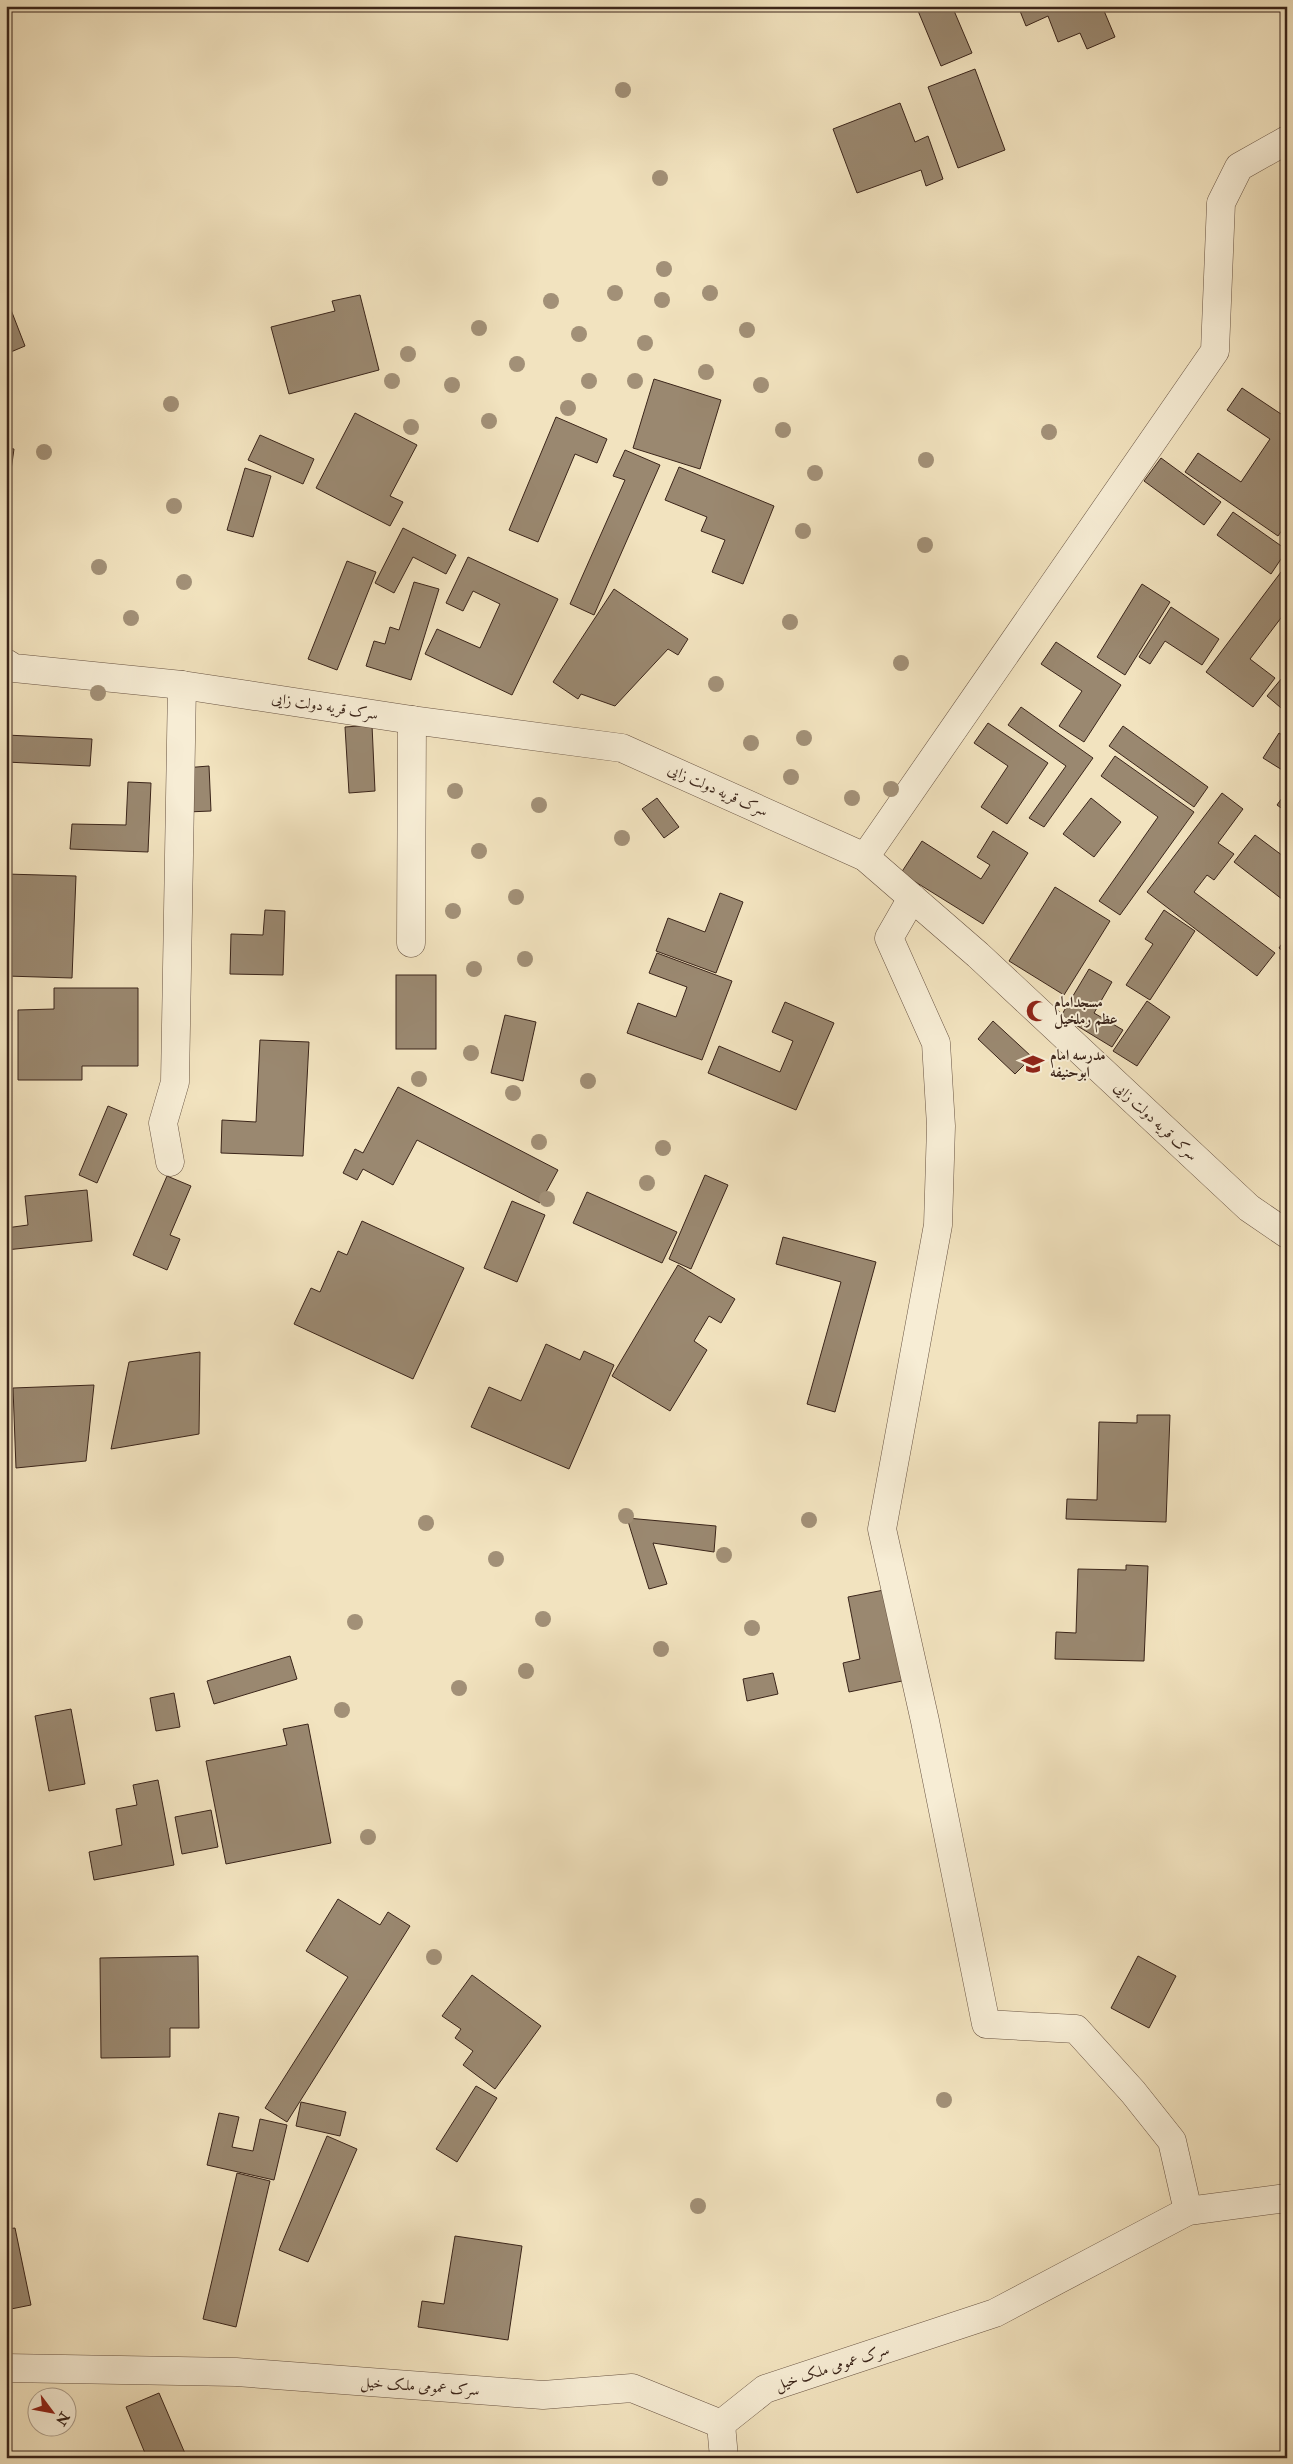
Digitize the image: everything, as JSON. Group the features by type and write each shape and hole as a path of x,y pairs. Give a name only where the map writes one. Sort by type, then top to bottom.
{"street":[{"path":"865,857 1214,351 1222,203 1239,167 1287,140"},
{"name":"سرک قریه دولت زایی","path":"6,662 14,668 182,685 412,720 622,748 865,857 978,955 1249,1208 1287,1234"},
{"path":"170,1162 163,1123 175,1082 182,685"},
{"path":"411,942 412,720"},
{"path":"912,898 890,938 936,1043 941,1126 938,1225 882,1529 925,1721 986,2024 1076,2029 1133,2092 1172,2141 1188,2212"},
{"name":"سرک عمومی ملک خیل","path":"6,2368 236,2372 543,2395 632,2388 721,2424 765,2389 995,2313 1188,2212 1287,2198"},
{"path":"721,2424 724,2458"}],"building":[{"path":"916,6 952,6 972,53 941,66"},
{"path":"1018,6 1102,6 1115,37 1087,49 1080,33 1058,42 1048,16 1026,26"},
{"path":"975,69 1005,150 958,168 928,87"},
{"path":"900,103 915,142 928,136 943,179 926,186 921,170 857,193 833,129"},
{"path":"360,295 379,370 289,394 271,327 335,311 332,301"},
{"path":"6,297 25,346 6,354"},
{"path":"654,379 721,400 700,469 633,448"},
{"path":"1242,388 1287,418 1287,523 1278,536 1185,472 1198,453 1241,482 1270,439 1227,410"},
{"path":"355,413 417,445 390,496 403,502 390,526 316,488"},
{"path":"556,417 607,439 597,463 575,454 538,542 509,530"},
{"path":"260,435 314,459 303,484 248,460"},
{"path":"6,448 14,449 6,506"},
{"path":"625,450 660,465 594,615 570,604 625,480 613,476"},
{"path":"1161,458 1221,502 1204,525 1144,481"},
{"path":"679,467 774,506 743,584 712,572 725,540 701,531 707,517 665,500"},
{"path":"245,468 271,476 253,537 227,530"},
{"path":"1233,512 1287,550 1271,574 1217,535"},
{"path":"403,528 456,555 446,574 413,557 394,593 375,583"},
{"path":"468,557 558,599 512,695 425,654 437,629 480,648 500,604 473,591 463,611 446,603"},
{"path":"347,561 376,572 337,670 308,659"},
{"path":"1287,564 1287,610 1250,659 1275,678 1253,707 1206,672"},
{"path":"414,582 439,589 411,680 366,666 374,641 385,644 390,627 399,630"},
{"path":"1142,584 1170,602 1125,675 1097,657"},
{"path":"614,589 688,639 678,655 668,649 615,706 581,694 578,699 553,682"},
{"path":"1171,607 1219,639 1202,665 1165,641 1150,664 1139,657"},
{"path":"1056,642 1121,685 1084,742 1059,726 1082,691 1041,664"},
{"path":"1287,672 1287,713 1267,696"},
{"path":"1021,707 1093,758 1044,827 1029,818 1066,766 1008,725"},
{"path":"988,723 1048,763 1007,824 981,807 1008,766 974,743"},
{"path":"372,725 375,791 349,793 345,727"},
{"path":"1123,726 1208,787 1194,807 1109,746"},
{"path":"1279,733 1287,738 1287,773 1263,758"},
{"path":"6,735 92,739 90,766 6,762"},
{"path":"1115,756 1194,812 1120,915 1099,901 1158,817 1101,776"},
{"path":"209,766 211,811 187,812 184,768"},
{"path":"128,782 151,783 148,852 70,849 72,824 126,825"},
{"path":"1287,791 1287,812 1277,805"},
{"path":"1222,793 1243,809 1218,843 1234,854 1214,880 1207,875 1194,892 1275,953 1257,976 1147,892"},
{"path":"657,798 679,827 664,838 642,809"},
{"path":"1091,798 1121,822 1094,857 1063,834"},
{"path":"993,831 1028,853 983,924 901,873 922,841 981,879 990,865 977,857"},
{"path":"1255,835 1287,859 1287,903 1234,862"},
{"path":"6,874 76,876 72,978 6,976"},
{"path":"1055,887 1110,921 1064,995 1009,961"},
{"path":"720,893 743,902 716,973 656,951 668,918 705,932"},
{"path":"265,910 285,911 283,975 230,974 231,934 263,935"},
{"path":"1164,910 1195,931 1150,1000 1126,985 1153,944 1145,939"},
{"path":"1287,936 1287,954 1279,948"},
{"path":"657,953 732,981 702,1060 627,1033 638,1003 676,1017 687,987 649,973"},
{"path":"1089,969 1112,982 1094,1013 1123,1030 1112,1047 1061,1016"},
{"path":"396,975 436,975 436,1049 396,1049"},
{"path":"54,988 138,988 138,1066 82,1066 82,1080 18,1080 18,1010 54,1009"},
{"path":"1147,1001 1170,1017 1137,1066 1113,1051"},
{"path":"785,1002 834,1023 796,1110 708,1073 719,1046 780,1072 793,1041 772,1032"},
{"path":"505,1015 536,1022 523,1081 491,1073"},
{"path":"993,1021 1032,1057 1015,1074 978,1039"},
{"path":"260,1040 309,1042 303,1156 221,1153 222,1120 256,1122"},
{"path":"398,1087 558,1170 540,1203 417,1140 393,1185 363,1169 357,1180 343,1173 355,1149 363,1153"},
{"path":"108,1106 127,1114 97,1183 79,1175"},
{"path":"705,1175 728,1185 691,1269 669,1259"},
{"path":"167,1176 191,1186 170,1235 180,1239 167,1270 133,1255"},
{"path":"87,1190 92,1241 6,1250 6,1228 28,1225 25,1196"},
{"path":"587,1192 677,1232 662,1263 573,1223"},
{"path":"512,1201 545,1215 517,1282 484,1268"},
{"path":"362,1221 464,1268 413,1379 294,1324 311,1288 320,1292 338,1251 347,1255"},
{"path":"783,1237 876,1262 835,1412 807,1404 841,1282 776,1264"},
{"path":"678,1265 735,1299 721,1323 709,1316 694,1341 707,1350 670,1411 612,1376"},
{"path":"546,1344 580,1360 584,1351 614,1365 569,1469 471,1427 489,1387 521,1401"},
{"path":"200,1352 199,1434 111,1449 129,1362"},
{"path":"94,1385 86,1461 16,1468 13,1388"},
{"path":"1137,1415 1170,1415 1166,1522 1066,1519 1067,1499 1097,1500 1099,1422 1137,1423"},
{"path":"627,1518 716,1526 714,1552 653,1543 667,1584 649,1589"},
{"path":"1126,1565 1148,1566 1144,1661 1055,1659 1056,1632 1076,1633 1078,1569 1126,1570"},
{"path":"884,1590 902,1681 849,1692 843,1663 860,1659 848,1597"},
{"path":"290,1656 297,1679 214,1704 207,1681"},
{"path":"773,1673 778,1694 747,1701 743,1679"},
{"path":"174,1693 180,1727 156,1731 150,1698"},
{"path":"71,1709 85,1784 49,1791 35,1716"},
{"path":"308,1724 331,1843 226,1864 206,1761 287,1745 283,1729"},
{"path":"158,1780 174,1865 94,1880 89,1852 122,1845 116,1809 137,1805 133,1785"},
{"path":"211,1810 218,1847 182,1854 175,1817"},
{"path":"338,1899 380,1925 388,1912 410,1926 287,2122 265,2108 348,1977 306,1951"},
{"path":"198,1956 199,2028 170,2028 170,2057 101,2058 100,1958"},
{"path":"1138,1956 1176,1976 1149,2028 1111,2008"},
{"path":"472,1975 541,2026 495,2089 463,2065 473,2051 455,2038 461,2029 442,2016"},
{"path":"476,2086 497,2098 457,2162 436,2149"},
{"path":"301,2102 346,2112 340,2136 296,2126"},
{"path":"219,2113 239,2117 232,2147 253,2151 260,2119 287,2125 274,2180 207,2165"},
{"path":"327,2136 357,2149 308,2262 279,2250"},
{"path":"237,2173 270,2181 236,2327 203,2319"},
{"path":"15,2228 31,2305 6,2310 6,2229"},
{"path":"455,2236 522,2246 508,2340 418,2327 422,2301 444,2304"},
{"path":"159,2393 187,2458 147,2458 126,2407"}],"place":[{"name":"مسجدامام عظم رملخیل","path":"1037,1011"},
{"name":"مدرسه امام ابوحنیفه","path":"1033,1064"}]}
